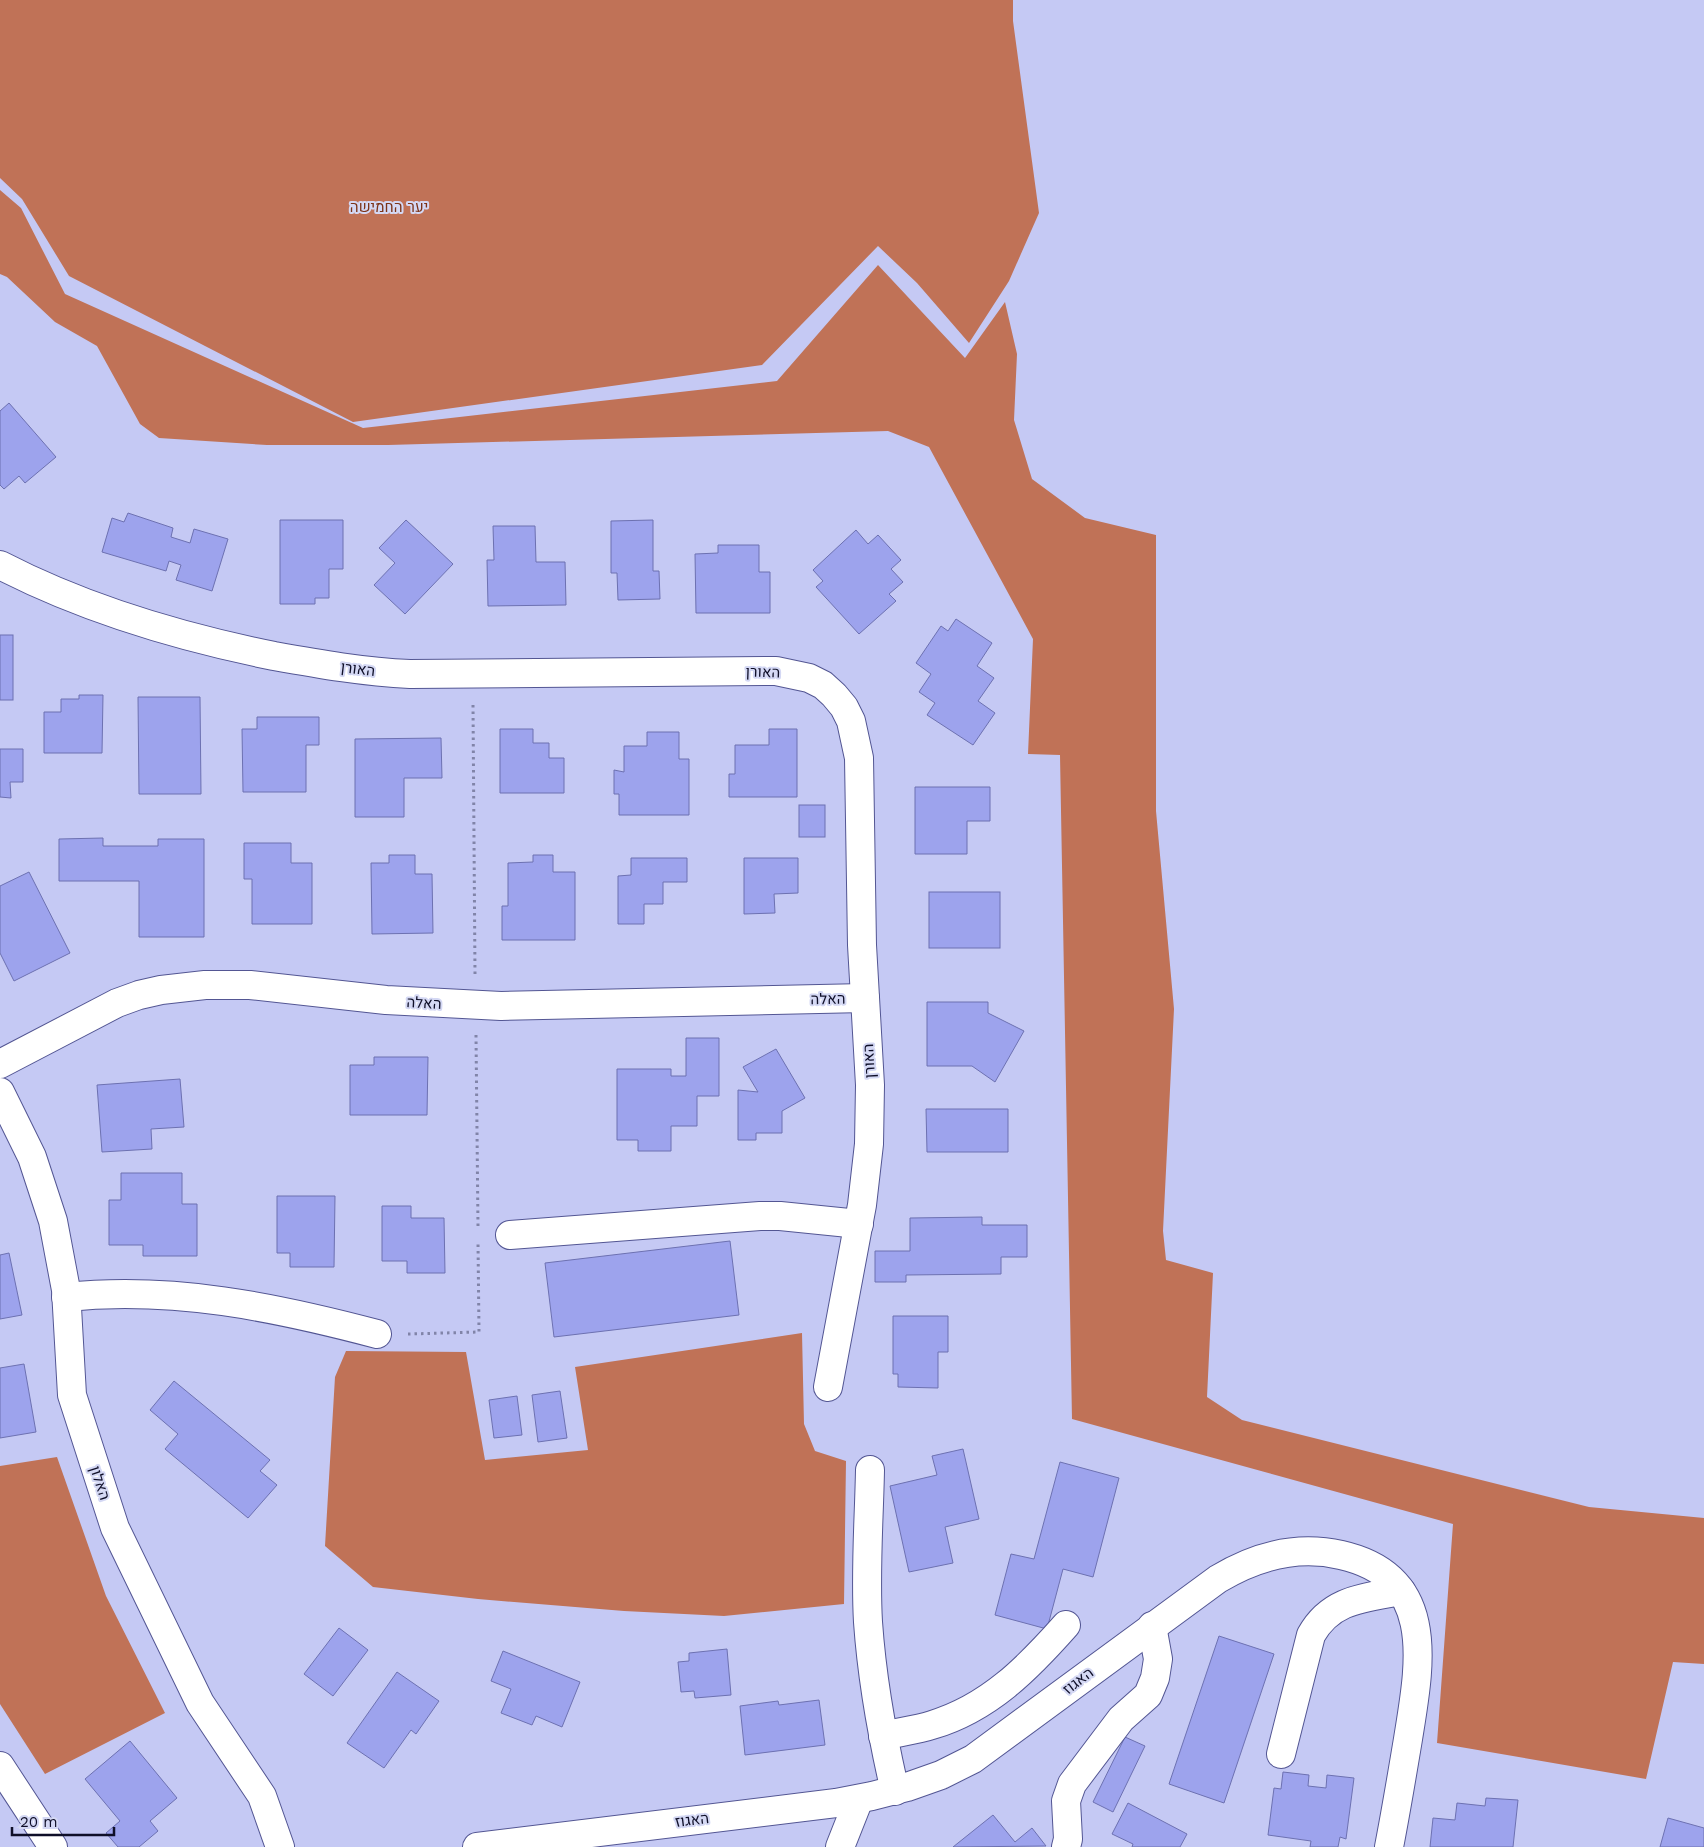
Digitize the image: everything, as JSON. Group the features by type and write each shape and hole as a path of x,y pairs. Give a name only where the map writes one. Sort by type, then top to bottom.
{"street":[{"name":"האורן","path":"0,565 72,597 162,628 255,652 338,667 410,674 776,671 809,678 823,686 844,707 851,721 859,758 862,945 870,1115 866,1174 859,1224 828,1387"},
{"name":"האלה","path":"0,1064 117,1003 139,995 183,986 250,985 406,1002 530,1007 865,998"},
{"name":"האלון","path":"0,1092 24,1138 40,1177 58,1244 66,1297 72,1395 114,1528 200,1703 262,1796 280,1847"},
{"path":"510,1235 760,1216 780,1216 859,1224"},
{"path":"66,1297 131,1293 193,1296 270,1308 377,1334"},
{"path":"870,1470 866,1590 868,1623 883,1736 895,1791"},
{"name":"האגוז","path":"477,1847 859,1799 895,1791 940,1775 973,1759 1202,1589 1234,1569 1270,1555 1308,1551 1330,1552 1368,1563 1392,1580 1401,1591 1414,1617 1417,1633 1418,1665 1416,1692 1389,1847"},
{"path":"1281,1754 1311,1635 1318,1622 1335,1608 1359,1599 1401,1591"},
{"path":"883,1736 931,1726 973,1709 1019,1675 1066,1625"},
{"path":"1066,1847 1068,1839 1066,1801 1072,1784 1121,1719 1148,1695 1155,1678 1158,1659 1152,1626"},
{"path":"0,1766 52,1847"},
{"path":"840,1847 859,1799"}],"path":[{"path":"377,1334 479,1332"}],"green space":[{"name":"יער החמישה","path":"0,0 1013,0 1013,21 1039,213 1009,281 969,343 917,283 878,246 762,365 353,422 69,276 22,199 0,178"},
{"path":"0,190 21,208 65,294 363,428 777,381 878,265 965,358 1005,302 1017,354 1014,420 1032,479 1085,518 1156,535 1156,811 1174,1009 1163,1231 1166,1260 1213,1273 1207,1397 1242,1420 1589,1507 1704,1518 1704,1664 1673,1662 1646,1779 1437,1743 1453,1524 1072,1419 1060,755 1028,754 1033,639 929,447 888,431 388,445 267,445 159,438 140,424 97,346 55,322 7,277 0,274"},
{"path":"802,1333 804,1424 815,1451 846,1461 844,1604 724,1616 624,1611 478,1599 373,1587 325,1546 335,1377 346,1351 466,1352 485,1460 588,1450 575,1367"},
{"path":"57,1457 106,1596 165,1713 45,1774 0,1704 0,1466"}],"building":[{"path":"9,403 56,457 25,483 19,476 4,489 0,485 0,411"},
{"path":"128,513 173,528 171,537 190,543 194,529 228,539 212,591 176,580 181,565 169,561 166,571 102,552 112,518 124,522"},
{"path":"280,520 343,520 343,569 329,569 329,598 315,598 315,604 280,604"},
{"path":"406,520 453,564 405,614 374,585 395,563 379,548"},
{"path":"653,520 653,571 659,571 660,599 618,600 617,573 611,573 611,521"},
{"path":"493,526 535,526 536,562 565,562 566,605 488,606 487,560 494,560"},
{"path":"856,530 868,544 878,535 901,560 891,569 903,582 889,594 896,601 859,634 816,587 823,581 813,570"},
{"path":"718,545 759,545 759,572 770,572 770,613 696,613 695,554 718,553"},
{"path":"956,619 992,643 977,666 994,678 978,701 995,713 973,745 927,715 935,703 919,692 931,674 916,663 941,626 948,631"},
{"path":"0,635 13,635 13,700 0,700"},
{"path":"79,695 103,695 102,753 44,753 44,712 61,712 61,699 79,699"},
{"path":"138,697 200,697 201,794 139,794"},
{"path":"257,717 319,717 319,745 306,745 306,792 243,792 242,729 257,729"},
{"path":"500,729 533,729 533,743 549,743 549,758 564,758 564,793 500,793"},
{"path":"769,729 797,729 797,797 729,797 729,774 735,774 735,745 769,745"},
{"path":"647,732 679,732 679,759 689,759 689,815 619,815 619,794 614,794 614,770 624,772 624,746 647,746"},
{"path":"441,738 442,778 404,778 404,817 355,817 355,739"},
{"path":"0,749 23,749 23,782 10,782 11,798 0,797"},
{"path":"915,787 990,787 990,821 967,821 967,854 915,854"},
{"path":"799,805 825,805 825,837 799,837"},
{"path":"103,838 103,846 158,846 158,839 204,839 204,937 139,937 139,881 59,881 59,839"},
{"path":"244,843 291,843 291,863 312,863 312,924 252,924 252,879 244,879"},
{"path":"389,855 415,855 415,874 432,874 433,933 372,934 371,863 389,863"},
{"path":"533,855 553,855 553,872 575,872 575,940 502,940 502,906 508,906 508,863 533,862"},
{"path":"631,858 687,858 687,882 663,882 663,904 644,904 644,924 618,924 618,876 631,875"},
{"path":"744,858 798,858 798,893 774,894 775,913 744,914"},
{"path":"29,872 70,953 14,981 0,953 0,886"},
{"path":"929,892 1000,892 1000,948 929,948"},
{"path":"927,1002 988,1002 988,1013 1024,1031 995,1082 972,1066 927,1066"},
{"path":"686,1038 719,1038 719,1096 697,1096 697,1126 671,1126 671,1151 638,1151 638,1140 617,1140 617,1069 671,1069 671,1076 686,1076"},
{"path":"776,1049 805,1098 782,1111 782,1133 756,1133 756,1140 738,1140 738,1090 758,1092 743,1067"},
{"path":"374,1057 428,1057 427,1115 350,1115 350,1065 374,1065"},
{"path":"180,1079 184,1127 151,1129 152,1149 102,1152 97,1085"},
{"path":"926,1109 1008,1109 1008,1152 927,1152"},
{"path":"121,1173 182,1173 182,1204 197,1204 197,1256 143,1256 143,1245 109,1245 109,1200 121,1200"},
{"path":"277,1196 335,1196 334,1267 290,1267 290,1253 277,1253"},
{"path":"382,1206 411,1206 411,1218 444,1218 445,1273 407,1273 407,1261 382,1261"},
{"path":"982,1217 982,1225 1027,1225 1027,1257 1001,1257 1001,1274 906,1275 906,1282 875,1282 875,1251 910,1251 910,1218"},
{"path":"730,1241 739,1315 554,1337 545,1263"},
{"path":"9,1253 22,1315 0,1319 0,1255"},
{"path":"893,1316 948,1316 948,1352 938,1352 938,1388 898,1387 898,1374 893,1374"},
{"path":"24,1364 36,1432 0,1438 0,1368"},
{"path":"174,1381 270,1460 260,1471 277,1485 248,1518 165,1449 178,1434 150,1410"},
{"path":"560,1391 567,1438 538,1442 532,1395"},
{"path":"517,1396 522,1435 494,1438 489,1400"},
{"path":"963,1449 979,1519 945,1527 953,1563 909,1572 890,1486 937,1475 932,1456"},
{"path":"1060,1462 1119,1478 1093,1577 1063,1569 1047,1629 995,1615 1011,1554 1034,1559"},
{"path":"339,1628 368,1650 333,1696 304,1674"},
{"path":"1219,1636 1274,1654 1224,1803 1169,1784"},
{"path":"727,1649 731,1695 695,1698 694,1691 681,1692 678,1662 689,1661 689,1653"},
{"path":"503,1651 580,1682 562,1727 536,1716 532,1725 501,1713 511,1689 491,1681"},
{"path":"397,1672 439,1701 416,1734 411,1730 384,1768 347,1743"},
{"path":"819,1700 825,1745 745,1755 740,1706 778,1701 779,1705"},
{"path":"1125,1737 1145,1746 1113,1812 1093,1802"},
{"path":"130,1741 177,1798 150,1821 158,1831 139,1847 118,1847 106,1833 120,1821 85,1779"},
{"path":"1283,1772 1309,1775 1308,1786 1326,1788 1327,1775 1354,1778 1346,1839 1340,1837 1338,1847 1310,1847 1311,1841 1268,1835 1274,1788 1281,1789"},
{"path":"1486,1798 1518,1800 1513,1847 1430,1847 1433,1818 1455,1820 1457,1803 1485,1806"},
{"path":"1128,1803 1187,1834 1180,1847 1132,1847 1133,1844 1112,1834"},
{"path":"993,1815 1015,1842 1032,1828 1046,1846 953,1847"},
{"path":"1668,1818 1704,1828 1704,1847 1660,1847"}]}
